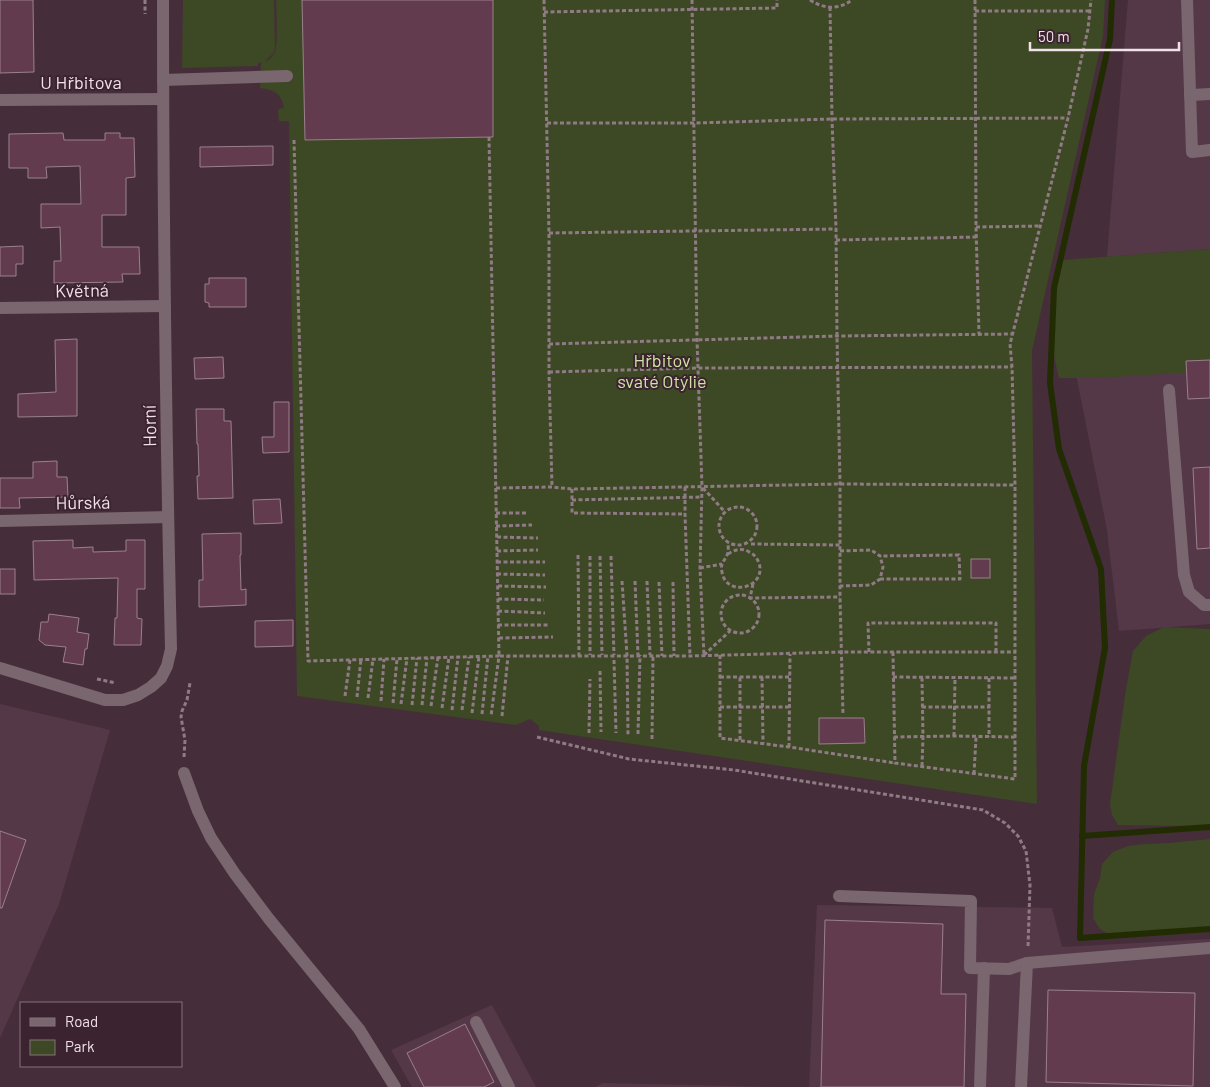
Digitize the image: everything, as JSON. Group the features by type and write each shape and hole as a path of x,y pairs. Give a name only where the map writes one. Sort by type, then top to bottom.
{"street":[{"name":"Horní","path":"0,668 105,700 123,700 138,695 151,687 160,678 167,666 171,649 165,306 163,0"},
{"path":"1186,0 1192,152 1210,150"},
{"path":"163,80 287,76"},
{"path":"1190,95 1210,94"},
{"name":"U Hřbitova","path":"0,100 163,99"},
{"name":"Květná","path":"0,308 165,306"},
{"path":"1168,390 1184,575 1189,592 1204,605 1210,605"},
{"name":"Hůrská","path":"0,521 168,517"},
{"path":"184,773 198,811 211,838 235,874 269,919 359,1029 395,1087"},
{"path":"839,896 971,901 970,968 1009,969 1027,963 1210,948"},
{"path":"1021,1087 1027,963"},
{"path":"980,1087 984,968"},
{"path":"476,1022 508,1087"}],"path":[{"path":"544,0 549,233 548,344 552,487"},
{"path":"692,0 697,339 702,487 700,568 704,656"},
{"path":"544,12 777,8 777,0"},
{"path":"810,0 830,7 844,5 852,0"},
{"path":"976,0 976,227 979,334"},
{"path":"720,655 720,738 1015,779 1015,485 1010,344 1068,118 1088,28 1091,0"},
{"path":"830,7 836,229 836,336 843,715"},
{"path":"976,11 1090,11"},
{"path":"547,124 1068,118"},
{"path":"489,137 499,638 499,656 491,716"},
{"path":"294,140 308,661 479,656 602,655 614,658 627,655 704,656 841,652 1016,652"},
{"path":"976,227 1041,226"},
{"path":"549,233 836,229"},
{"path":"836,240 977,237"},
{"path":"548,344 836,336 1013,334"},
{"path":"549,372 698,368 1012,367"},
{"path":"496,488 552,487 572,489 840,484 1015,485"},
{"path":"685,487 690,656"},
{"path":"702,487 726,512"},
{"path":"572,489 572,513 685,514"},
{"path":"572,500 702,496"},
{"path":"750,552 751,542 755,536 757,525 756,519 748,510 736,507 726,512 719,522 720,534 728,543 740,546 751,542 840,545"},
{"path":"496,513 527,513"},
{"path":"496,526 532,525"},
{"path":"497,537 538,538"},
{"path":"728,543 728,554"},
{"path":"739,549 745,550 750,552 758,561 759,573 753,583 742,588 731,585 726,581 721,570 724,559 728,554 739,549"},
{"path":"497,551 538,550"},
{"path":"840,551 871,550 880,556 960,555 960,579 880,579 871,585 840,586"},
{"path":"578,555 580,656"},
{"path":"590,556 590,655"},
{"path":"600,556 602,655"},
{"path":"611,556 616,733"},
{"path":"880,556 883,567 880,579"},
{"path":"497,562 545,562"},
{"path":"700,568 722,564"},
{"path":"497,574 545,575"},
{"path":"635,581 639,655 638,734"},
{"path":"647,581 651,656 652,739"},
{"path":"622,582 627,655 628,735"},
{"path":"659,582 662,656"},
{"path":"673,582 674,656"},
{"path":"750,598 753,583"},
{"path":"731,585 733,596"},
{"path":"498,586 546,587"},
{"path":"750,598 758,606 757,624 742,633 730,631 723,622 722,610 733,596 741,595 750,598 840,597"},
{"path":"498,599 544,600"},
{"path":"498,611 545,613"},
{"path":"869,652 868,623 996,623 996,652"},
{"path":"498,625 548,625"},
{"path":"704,656 730,631"},
{"path":"499,638 554,637"},
{"path":"893,652 895,763"},
{"path":"789,747 790,654"},
{"path":"472,713 479,656"},
{"path":"482,714 488,656"},
{"path":"502,716 508,656"},
{"path":"431,706 438,657"},
{"path":"442,708 449,657"},
{"path":"452,710 458,657"},
{"path":"462,710 469,657"},
{"path":"393,702 397,658"},
{"path":"401,704 407,658"},
{"path":"412,705 417,658"},
{"path":"422,705 427,658"},
{"path":"357,697 361,659"},
{"path":"368,698 373,659"},
{"path":"381,700 384,659"},
{"path":"346,696 350,660"},
{"path":"600,671 601,732"},
{"path":"762,677 763,743"},
{"path":"720,678 789,677"},
{"path":"893,677 1015,678"},
{"path":"740,678 740,740"},
{"path":"922,678 922,766"},
{"path":"954,736 955,678"},
{"path":"989,678 989,737"},
{"path":"96,679 117,683"},
{"path":"589,733 590,680"},
{"path":"184,773 185,740 181,717 190,683"},
{"path":"720,707 790,707"},
{"path":"922,707 990,707"},
{"path":"974,774 976,736"},
{"path":"537,737 629,759 734,770 983,810 1006,823 1018,836 1026,851 1030,885 1027,963"},
{"path":"894,737 1015,737"}],"shaded area":[{"path":"1128,0 1210,0 1210,249 1107,257"},
{"path":"1210,347 1210,624 1119,631 1107,530 1073,359"},
{"path":"0,704 110,730 59,904 0,1038"},
{"path":"817,905 1052,908 1062,947 1210,939 1210,1087 809,1087"},
{"path":"492,1005 536,1087 412,1087 391,1050"},
{"path":"603,1083 775,1087 595,1087"}],"green space":[{"name":"Hřbitov svaté Otýlie","path":"183,0 274,0 274,53 265,61 274,54 276,49 276,0 1105,0 1103,36 1032,351 1037,804 539,730 539,726 530,719 516,725 297,696 289,121 279,121 278,109 284,108 279,96 273,91 260,88 262,62 258,63 258,66 182,68"},
{"path":"1210,249 1210,371 1097,378 1059,378 1052,344 1051,315 1055,283 1062,260"},
{"path":"1164,627 1210,629 1210,825 1118,825 1112,815 1110,804 1133,651 1146,636"},
{"path":"1210,839 1210,932 1112,936 1100,929 1093,918 1094,894 1100,878 1102,864 1113,852 1128,846"}],"building":[{"path":"0,0 33,0 34,72 0,73"},
{"path":"302,0 493,0 493,137 305,140"},
{"path":"63,133 64,140 105,140 105,133 120,133 120,138 134,138 135,177 126,178 126,215 102,215 102,247 139,247 140,274 122,274 123,282 54,283 54,261 61,261 60,227 41,228 41,204 81,204 80,166 46,167 47,178 28,178 28,168 9,168 9,134"},
{"path":"273,146 273,165 200,167 200,147"},
{"path":"23,246 23,264 16,264 16,276 0,276 0,247"},
{"path":"209,278 246,278 246,307 209,307 209,303 205,302 205,284 209,284"},
{"path":"77,339 77,416 18,417 18,394 56,392 55,340"},
{"path":"223,357 224,378 195,379 194,358"},
{"path":"1210,360 1210,398 1188,399 1186,361"},
{"path":"274,402 289,402 289,452 263,453 262,437 274,437"},
{"path":"196,409 224,409 224,421 231,421 233,498 198,499 197,476 199,476"},
{"path":"57,461 57,477 67,477 68,497 19,498 20,508 0,508 0,478 33,478 33,462"},
{"path":"1210,467 1210,548 1197,549 1193,468"},
{"path":"280,499 282,523 254,524 253,500"},
{"path":"241,533 241,590 246,589 246,605 199,607 199,580 203,580 202,534"},
{"path":"73,540 73,548 93,547 93,552 126,551 126,540 145,540 145,589 137,589 137,618 142,619 141,645 114,645 118,578 34,580 33,541"},
{"path":"971,559 990,559 990,578 971,578"},
{"path":"0,569 15,569 15,594 0,594"},
{"path":"49,614 79,618 77,632 89,634 83,665 63,662 66,647 45,645 39,640 41,622 48,622"},
{"path":"293,620 293,646 255,647 255,621"},
{"path":"819,718 864,718 865,743 819,744"},
{"path":"0,831 26,840 2,908 0,908"},
{"path":"825,920 943,924 941,994 966,994 964,1087 821,1087"},
{"path":"1048,990 1195,993 1193,1086 1046,1082"},
{"path":"465,1024 494,1082 484,1087 424,1087 407,1053"}],"waterway":[{"path":"1112,0 1110,39 1054,288 1050,383 1059,449 1101,569 1105,648 1084,766 1080,938 1210,929"},
{"path":"1082,836 1210,827"}]}
